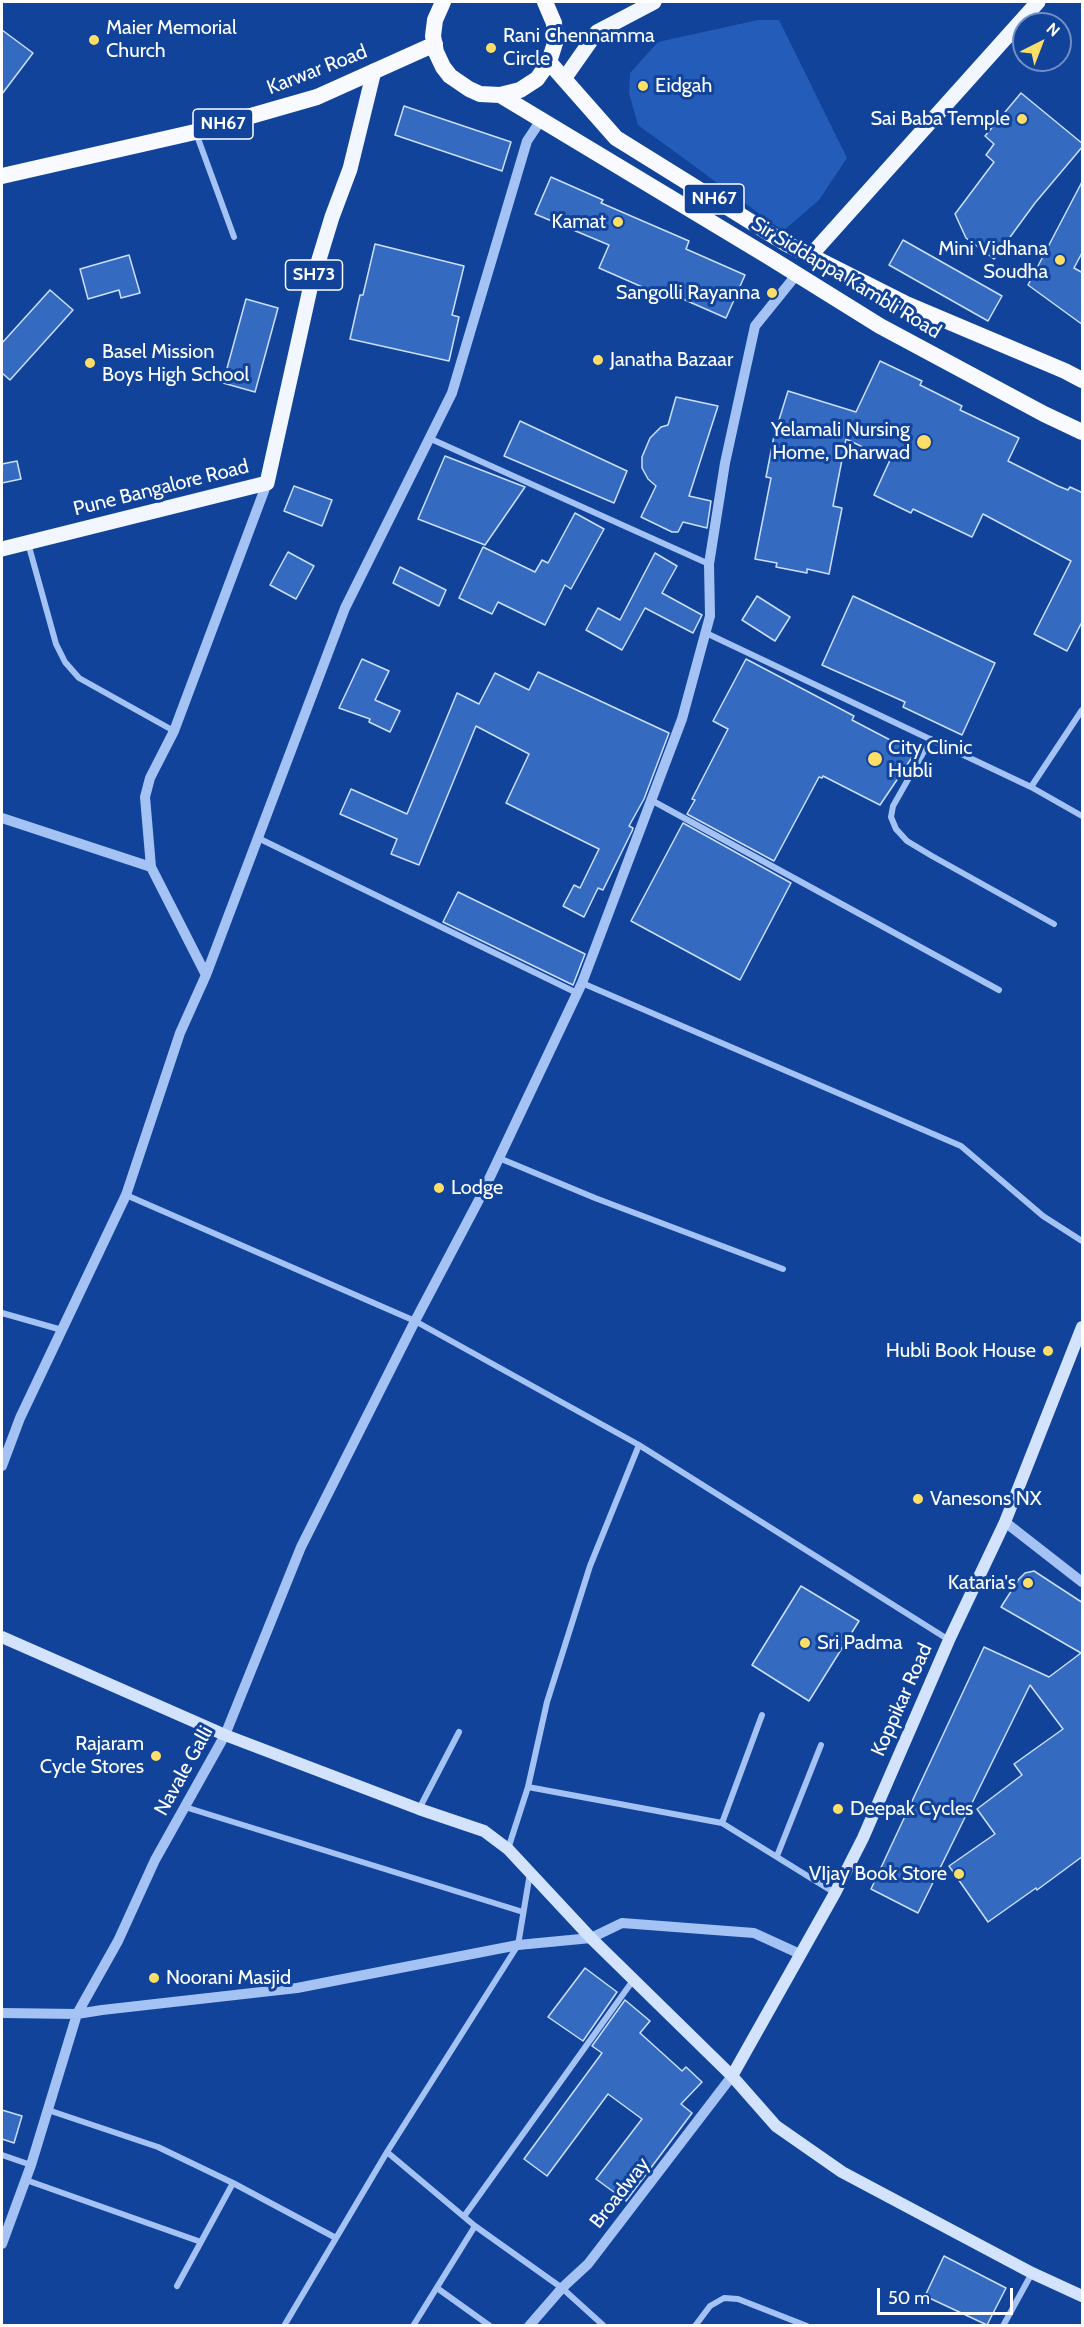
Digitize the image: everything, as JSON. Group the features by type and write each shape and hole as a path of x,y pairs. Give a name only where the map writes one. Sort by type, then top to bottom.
{"highway":[{"name":"NH67","path":"443,2 435,20 435,44 443,66 459,84 480,93 500,95"},
{"path":"500,95 520,90 537,79 549,63 555,43 554,23 547,2"},
{"name":"Karwar Road","path":"2,176 195,132 317,97 435,44"},
{"name":"NH67","path":"549,63 616,138 785,243 810,256"},
{"name":"Sir Siddappa Kambli Road","path":"500,95 880,326 1044,414 1083,432"},
{"name":"Sir Siddappa Kambli Road","path":"810,256 904,303 1083,380"}],"main road":[{"path":"564,79 597,33 653,2"},
{"path":"810,256 1038,2"},
{"name":"Pune Bangalore Road","path":"2,549 267,483 310,289 332,217 350,169 374,71"},
{"name":"Koppikar Road","path":"732,2076 835,1893 863,1838 949,1640 1005,1522 1083,1327"},
{"path":"2,1637 225,1735 419,1809 484,1831 508,1849 591,1938 732,2076 776,2126 842,2172 1032,2273 1083,2296"}],"street":[{"path":"2,1466 20,1418 126,1195 180,1034 206,975 345,608 452,393 527,141 541,120"},
{"path":"195,132 234,237"},
{"name":"Navale Galli","path":"2,2244 31,2165 77,2014 118,1941 155,1860 225,1735 301,1547 499,1158 579,988 682,719 706,633 710,616 709,564 725,463 755,326 797,274"},
{"path":"431,439 709,564"},
{"path":"206,975 151,867 145,797 150,778 174,731 267,483"},
{"path":"28,543 56,644 66,662 79,678 174,731"},
{"path":"706,633 1031,787 1083,816"},
{"path":"1031,787 1083,710"},
{"path":"931,740 893,806 891,818 896,829 908,841 932,856 1054,924"},
{"path":"651,800 999,990"},
{"path":"2,818 151,867"},
{"path":"258,838 579,988 961,1146 1043,1216 1083,1241"},
{"path":"499,1158 783,1269"},
{"path":"126,1195 415,1321 639,1445 949,1640"},
{"path":"2,1313 62,1330"},
{"path":"508,1849 528,1787 548,1702 590,1566 639,1445"},
{"path":"1005,1522 1083,1582"},
{"path":"722,1822 762,1715"},
{"path":"419,1809 459,1732"},
{"path":"777,1856 821,1745"},
{"path":"528,1787 722,1822 835,1893"},
{"path":"185,1807 523,1912"},
{"path":"284,2325 387,2152 518,1945 530,1872"},
{"path":"2,2013 77,2014 297,1988 518,1945 591,1938 622,1923 754,1933 800,1954"},
{"path":"465,2215 634,1979"},
{"name":"Broadway","path":"529,2325 562,2288 588,2264 732,2076"},
{"path":"48,2110 158,2147 233,2183 336,2238"},
{"path":"387,2152 476,2226 562,2288 604,2325"},
{"path":"2,2155 31,2165"},
{"path":"26,2180 201,2242"},
{"path":"177,2286 233,2183"},
{"path":"413,2325 476,2226"},
{"path":"1003,2325 1032,2273"},
{"path":"436,2288 490,2325"},
{"path":"695,2325 710,2306 724,2298 738,2299 807,2325"}],"shaded area":[{"path":"758,20 779,20 847,158 819,200 783,231 638,125 629,93 630,73 658,42"}],"building":[{"path":"2,30 33,53 2,94"},
{"path":"1021,93 1083,146 1035,203 994,259 966,238 955,214 994,162 986,155 994,144 985,136"},
{"path":"404,106 511,142 502,171 395,135"},
{"path":"551,177 603,200 601,203 689,241 686,249 745,275 726,318 667,292 665,297 599,268 609,245 535,214"},
{"name":"Mini Vidhana Soudha","path":"1083,180 1083,251 1074,268 1083,273 1083,325 1028,285"},
{"path":"903,240 1002,296 988,321 889,265"},
{"path":"375,244 464,266 452,315 459,317 449,361 350,339"},
{"path":"129,255 140,293 121,298 119,290 88,299 80,269"},
{"path":"50,290 73,310 10,380 2,373 2,343"},
{"path":"246,299 278,308 255,392 223,383"},
{"path":"880,361 922,381 920,385 962,406 960,410 1019,438 1008,461 1058,486 1068,490 1070,487 1083,493 1083,620 1067,651 1034,634 1071,561 983,514 972,537 913,509 911,513 874,495 890,460 846,439 833,506 842,508 829,574 807,569 807,573 776,567 777,563 755,559 771,478 766,477 774,436 788,391 856,412"},
{"path":"676,397 718,406 689,496 711,501 707,528 683,522 678,532 672,532 641,517 656,486 648,479 642,468 642,457 650,438 661,427 668,425"},
{"path":"520,421 627,471 614,503 504,456"},
{"path":"445,456 525,487 485,545 418,519"},
{"path":"17,461 21,479 2,483 2,464"},
{"path":"294,486 332,500 322,526 284,511"},
{"path":"575,513 604,529 571,589 565,585 545,625 498,602 492,614 459,598 483,547 535,572 542,560 548,563"},
{"path":"288,552 314,566 296,599 270,585"},
{"path":"655,553 677,566 662,593 702,615 693,633 645,608 622,650 586,630 598,608 620,620"},
{"path":"400,567 446,590 439,606 393,583"},
{"path":"757,596 790,617 775,641 742,620"},
{"path":"853,596 995,663 962,735 903,707 905,702 822,665"},
{"path":"362,659 389,671 375,700 400,711 390,732 369,722 370,719 339,708"},
{"path":"746,659 854,716 852,720 915,753 880,805 823,776 819,777 774,861 687,814 695,800 692,799 728,729 713,721"},
{"path":"538,672 669,733 644,799 629,826 633,828 632,831 603,890 598,888 584,917 563,906 574,885 580,888 599,849 506,803 529,754 476,726 419,865 391,854 397,839 340,814 351,789 407,814 457,693 479,704 495,673 529,690"},
{"path":"683,823 791,883 740,980 631,921"},
{"path":"458,892 585,954 573,985 443,922"},
{"path":"1034,1571 1083,1603 1083,1856 988,1922 949,1866 995,1834 977,1809 1022,1775 1014,1764 1063,1729 1030,1685 918,1913 871,1889 984,1647 1049,1677 1081,1653 1001,1607 1019,1579 1025,1573"},
{"name":"Sri Padma","path":"801,1586 859,1621 809,1701 752,1665"},
{"path":"585,1968 617,1992 583,2041 548,2017"},
{"path":"625,2000 650,2021 640,2033 682,2071 686,2067 702,2082 681,2104 692,2113 626,2201 596,2179 642,2119 608,2094 547,2176 524,2159 602,2053 592,2046"},
{"path":"2,2110 22,2116 14,2143 2,2139"},
{"path":"944,2256 1006,2288 987,2325 925,2296"}],"place":[{"name":"Maier Memorial Church","path":"94,40"},
{"name":"Rani Chennamma Circle","path":"491,48"},
{"name":"Eidgah","path":"643,86"},
{"name":"Sai Baba Temple","path":"1022,119"},
{"name":"Kamat","path":"618,222"},
{"name":"Mini Vidhana Soudha","path":"1060,260"},
{"name":"Sangolli Rayanna","path":"772,293"},
{"name":"Janatha Bazaar","path":"598,360"},
{"name":"Basel Mission Boys High School","path":"90,363"},
{"name":"Yelamali Nursing Home, Dharwad","path":"924,442"},
{"name":"City Clinic Hubli","path":"875,759"},
{"name":"Lodge","path":"439,1188"},
{"name":"Hubli Book House","path":"1048,1351"},
{"name":"Vanesons NX","path":"918,1499"},
{"name":"Kataria's","path":"1028,1583"},
{"name":"Sri Padma","path":"805,1643"},
{"name":"Rajaram Cycle Stores","path":"156,1756"},
{"name":"Deepak Cycles","path":"838,1809"},
{"name":"VIjay Book Store","path":"959,1874"},
{"name":"Noorani Masjid","path":"154,1978"}]}
